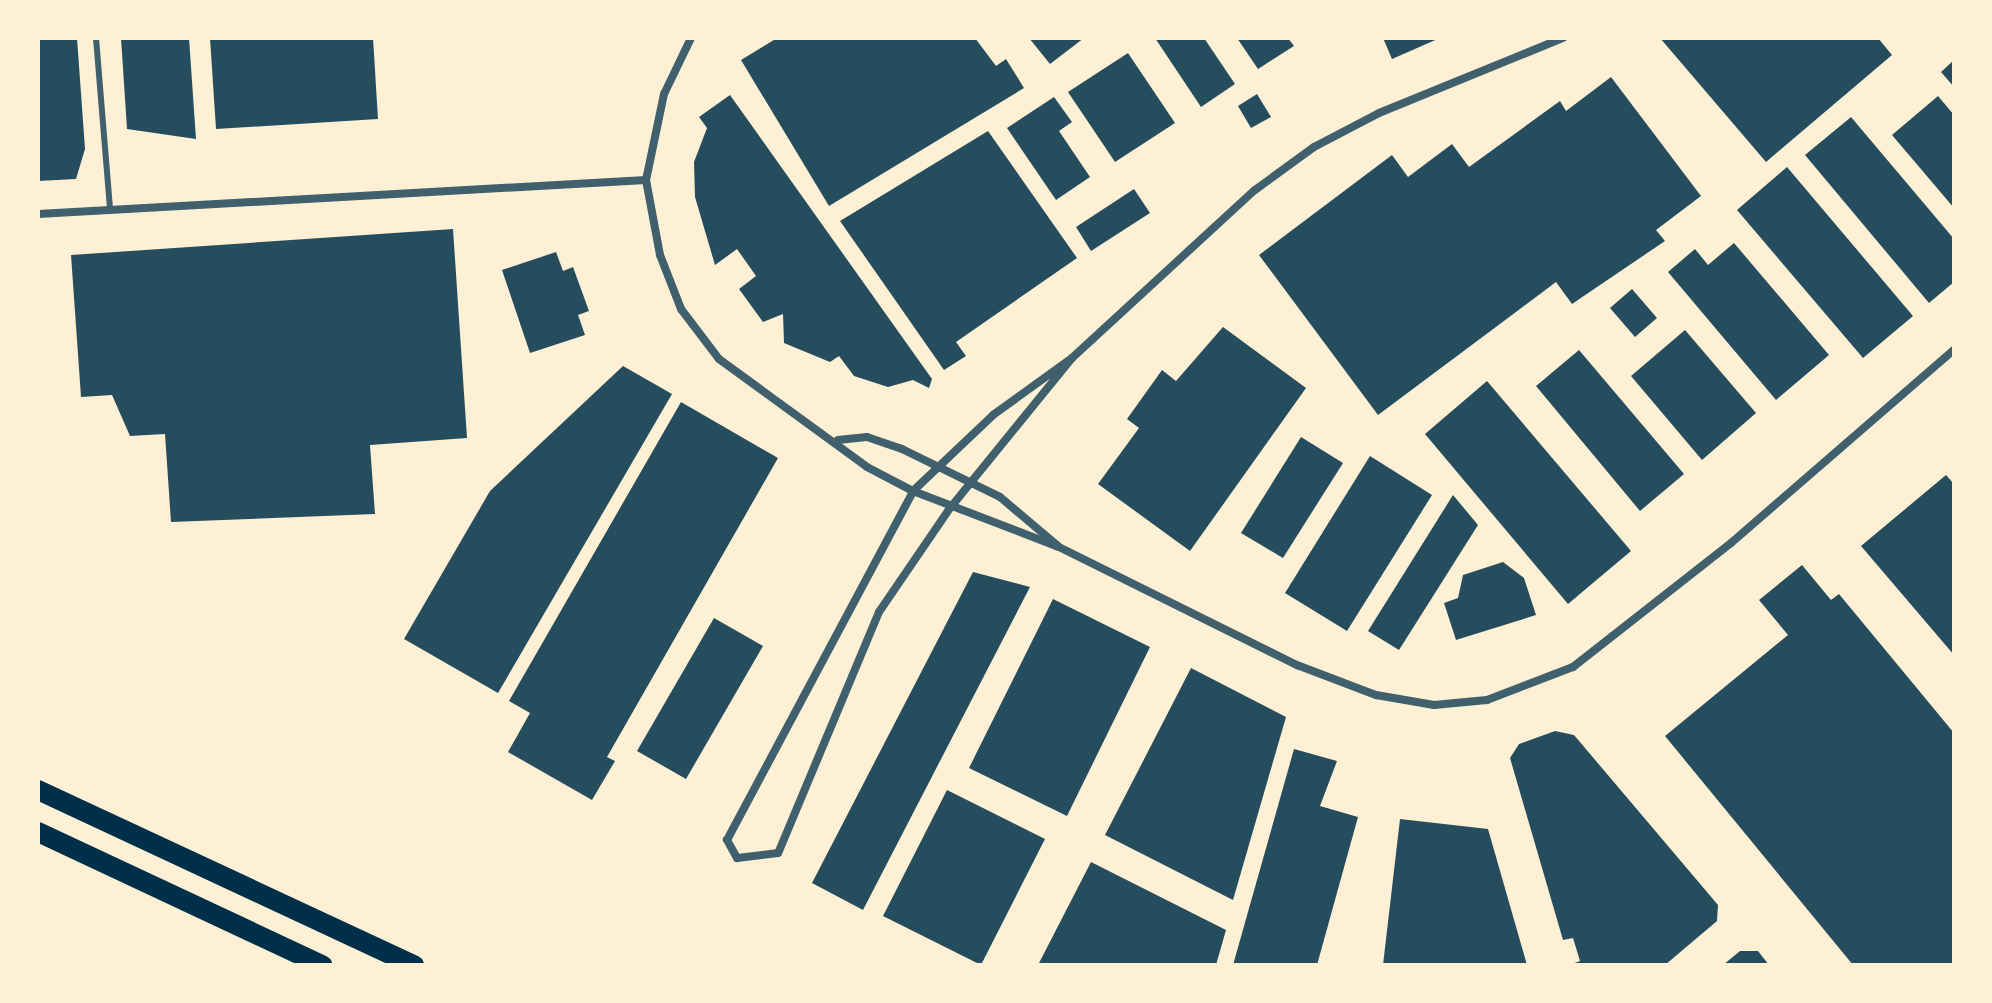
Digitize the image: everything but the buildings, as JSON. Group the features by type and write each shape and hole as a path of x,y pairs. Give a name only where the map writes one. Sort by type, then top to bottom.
{"highway":[{"path":"38,790 414,965"},
{"path":"38,832 322,965"}],"street":[{"path":"691,38 664,94 646,180 660,255 681,309 719,359 838,440 867,467 913,491 950,508 1059,547 1297,665 1376,695 1434,705 1487,700 1573,667 1731,543 1954,350"},
{"path":"1072,358 950,508 879,612 778,853 737,858 727,840 913,491 993,415 1072,358 1255,190 1314,147 1379,113 1563,38"},
{"path":"38,214 646,180"},
{"path":"838,440 867,437 938,467 1025,514 1059,547"}],"lane":[{"path":"96,38 110,210"}]}
